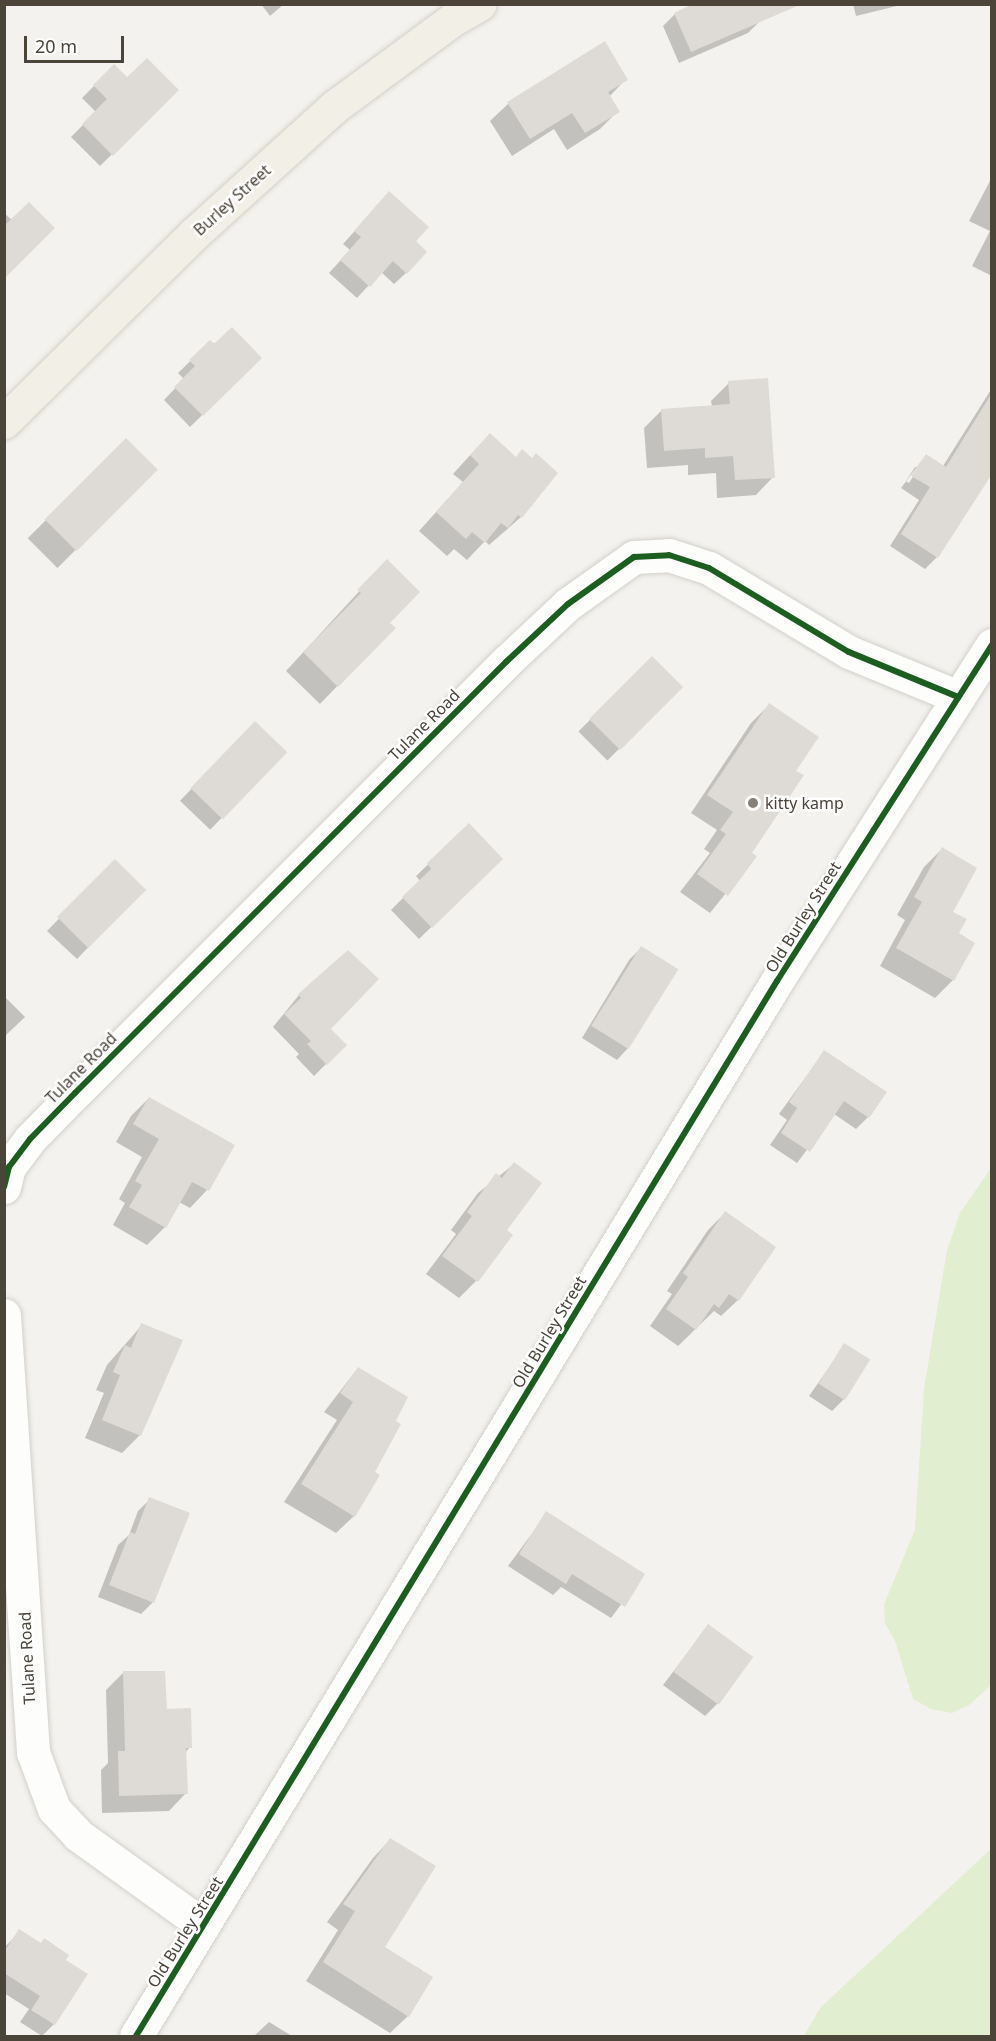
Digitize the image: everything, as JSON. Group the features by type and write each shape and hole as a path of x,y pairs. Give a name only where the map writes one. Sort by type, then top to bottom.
{"main road":[{"name":"Burley Street","path":"4,422 195,234 334,107 452,20 480,4"}],"street":[{"name":"Tulane Road","path":"4,1187 9,1167 30,1138 506,662 568,604 634,557 669,555 710,568 849,652 958,697"},
{"name":"Old Burley Street","path":"136,2037 203,1925 259,1840 777,981 992,645"},
{"name":"Tulane Road","path":"4,1315 33,1752 54,1809 78,1835 203,1925"}],"green space":[{"path":"991,1168 991,1685 969,1705 952,1713 931,1709 913,1699 895,1641 885,1623 884,1604 915,1530 924,1389 947,1250 960,1213"},
{"path":"991,1849 991,2036 804,2036 820,2008"}],"building":[{"path":"693,4 802,4 691,52 674,13"},
{"path":"605,41 628,80 608,92 620,112 585,133 572,113 530,139 507,102"},
{"path":"147,58 179,90 113,156 82,124 107,99 93,85 114,64 127,77"},
{"path":"389,191 429,227 416,241 427,252 407,274 393,261 370,287 340,260 361,237 354,231"},
{"path":"29,202 55,228 4,279 4,226"},
{"path":"232,327 262,358 203,416 174,387 195,366 189,360 210,340 214,344"},
{"path":"768,378 775,478 735,480 733,456 705,458 705,448 664,451 661,409 730,404 728,381"},
{"path":"992,393 992,474 938,558 901,534 930,487 911,476 926,454 946,467"},
{"path":"490,433 516,457 522,449 532,458 536,453 558,473 522,518 518,515 508,528 501,523 485,543 472,532 466,539 436,512 479,464 470,455"},
{"path":"126,438 158,470 77,551 45,519"},
{"path":"387,559 420,592 390,623 396,628 338,687 303,652 361,593 357,590"},
{"path":"652,656 683,687 620,750 589,719"},
{"name":"kitty kamp","path":"769,703 819,737 796,771 804,775 752,853 757,856 728,896 697,874 726,834 720,830 733,812 707,795"},
{"path":"255,721 287,752 223,819 190,788"},
{"path":"469,823 503,859 432,928 402,897 431,869 427,863"},
{"path":"942,847 977,868 953,912 967,919 959,933 975,943 954,981 896,948 922,902 914,897"},
{"path":"115,859 146,890 88,948 57,917"},
{"path":"641,946 678,969 629,1049 591,1026"},
{"path":"348,950 379,979 331,1029 347,1045 327,1065 307,1044 311,1041 284,1014 301,998 298,994"},
{"path":"824,1050 887,1092 869,1118 844,1101 810,1152 781,1133 797,1108 789,1102"},
{"path":"149,1097 235,1145 209,1191 192,1182 166,1228 129,1207 142,1185 135,1181 159,1139 133,1124"},
{"path":"514,1162 542,1183 507,1230 513,1235 478,1282 442,1256 472,1216 467,1212 496,1173 502,1178"},
{"path":"725,1211 776,1247 739,1301 729,1294 719,1308 714,1304 696,1330 666,1309 688,1277 683,1273"},
{"path":"141,1323 183,1340 141,1436 102,1420 120,1375 113,1372 125,1345 131,1348"},
{"path":"844,1343 870,1359 845,1400 819,1384"},
{"path":"358,1367 408,1397 396,1421 401,1424 375,1472 380,1475 355,1517 301,1484 353,1402 340,1393"},
{"path":"149,1497 190,1513 154,1603 109,1585 130,1532 135,1534"},
{"path":"546,1511 645,1574 625,1607 572,1574 566,1584 519,1554"},
{"path":"708,1624 753,1657 719,1705 673,1672"},
{"path":"123,1671 165,1671 167,1709 191,1708 192,1748 186,1748 188,1794 119,1796 118,1751 125,1751"},
{"path":"390,1838 436,1866 385,1947 433,1977 409,2017 323,1962 355,1911 343,1904"},
{"path":"19,1929 41,1943 44,1938 69,1955 66,1960 88,1974 55,2025 31,2010 40,1996 4,1973 4,1952"}],"cycle path":[{"path":"4,1187 9,1167 30,1139 75,1093 506,662 568,604 634,557 669,555 709,568 849,652 958,697"},
{"path":"136,2036 777,981 992,645"}],"place":[{"name":"kitty kamp","path":"753,803"}]}
